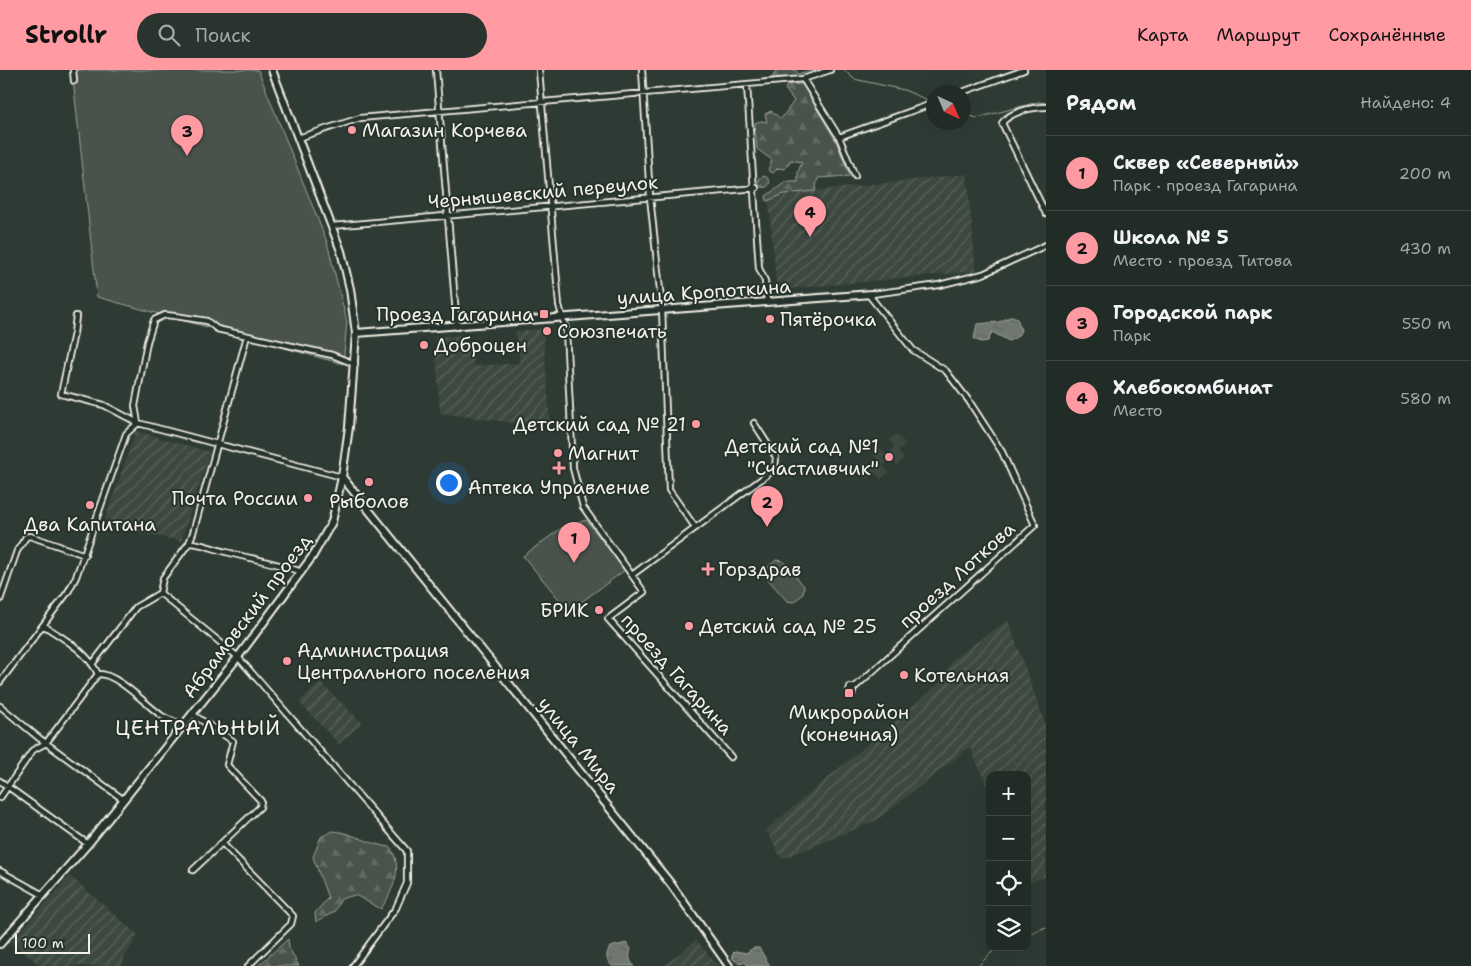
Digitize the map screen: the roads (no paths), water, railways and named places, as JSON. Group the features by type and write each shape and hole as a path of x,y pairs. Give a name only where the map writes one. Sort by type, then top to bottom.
{"street":[{"path":"73,70 74,80"},
{"name":"Абрамовский проезд","path":"0,944 88,844 238,657 302,572 332,522 342,477 355,364 356,334 350,289 332,226 272,70"},
{"path":"436,70 457,327"},
{"name":"проезд Гагарина","path":"539,70 549,206 570,392 573,468 583,507 644,592 608,619 731,757"},
{"path":"642,70 650,197 662,309 669,490 696,527"},
{"path":"298,138 360,118 644,92 747,85 804,79 830,70"},
{"path":"971,89 1024,70"},
{"path":"804,79 839,138 855,176"},
{"path":"747,85 756,188 759,268 765,281 767,302"},
{"path":"839,138 926,106"},
{"path":"1046,107 1038,107 1007,116 1002,123 1046,214"},
{"name":"Чернышевский переулок","path":"332,226 756,188"},
{"name":"улица Кропоткина","path":"356,334 870,294 939,285 983,274 1046,244"},
{"name":"проезд Лоткова","path":"854,688 1035,525 1002,452 970,401 946,371 912,350 870,294"},
{"path":"138,423 135,406 147,342 152,325 159,316 165,315 206,320 217,329 332,355 355,364"},
{"path":"76,316 60,394 104,405 138,423 342,477"},
{"path":"93,663 136,607 160,593 163,578 188,543 218,445 247,336"},
{"path":"0,682 68,592 85,555 126,434 138,423"},
{"path":"632,575 696,527 724,509 775,469 776,457 754,423"},
{"name":"улица Мира","path":"342,477 670,883 730,966"},
{"path":"0,600 17,551 26,537 30,536 85,555"},
{"path":"188,543 198,543 225,552 279,564 302,572"},
{"path":"160,593 238,657 407,851 406,883 396,908 353,966"},
{"path":"43,625 73,645 93,663 98,674"},
{"path":"98,674 103,674 121,683 162,716 183,726"},
{"path":"0,798 33,750 46,743 98,674"},
{"path":"0,706 46,743 124,800"},
{"path":"192,714 234,741 227,765 261,801 260,807 193,870"},
{"path":"0,781 88,844"},
{"path":"222,842 293,916 291,924 248,966"},
{"path":"0,871 43,895"}],"water":[{"path":"1012,316 1017,318 1021,330 1018,336 1009,341 992,332 988,341 981,342 974,339 977,324 999,322"},
{"path":"627,943 631,949 630,958 634,966 612,966 607,957 610,947"},
{"path":"753,948 759,948 770,966 749,966 744,962 738,963 733,959 732,954 735,951 746,953"}],"waterway":[{"path":"844,70 854,79 904,90 926,99"},
{"path":"971,116 977,118 1038,102 1046,103"},
{"path":"1031,933 1046,927"},
{"path":"978,966 993,951"}],"place":[{"name":"Магазин Корчева","path":"352,130"},
{"name":"Городской парк","path":"187,156"},
{"name":"Хлебокомбинат","path":"810,237"},
{"name":"Проезд Гагарина","path":"544,314"},
{"name":"Пятёрочка","path":"770,319"},
{"name":"Союзпечать","path":"547,331"},
{"name":"Доброцен","path":"424,345"},
{"name":"Детский сад № 21","path":"696,424"},
{"name":"Магнит","path":"558,453"},
{"name":"Детский сад №1 \"Счастливчик\"","path":"889,457"},
{"name":"Аптека Управление","path":"559,468"},
{"name":"Рыболов","path":"369,482"},
{"name":"Почта России","path":"308,498"},
{"name":"Два Капитана","path":"90,505"},
{"name":"Школа № 5","path":"767,527"},
{"name":"Сквер «Северный»","path":"574,563"},
{"name":"Горздрав","path":"708,569"},
{"name":"БРИК","path":"599,610"},
{"name":"Детский сад № 25","path":"689,626"},
{"name":"Администрация Центрального поселения","path":"287,661"},
{"name":"Котельная","path":"904,675"},
{"name":"Микрорайон (конечная)","path":"849,693"}],"district":[{"name":"ЦЕНТРАЛЬНЫЙ","path":"198,728"}]}
